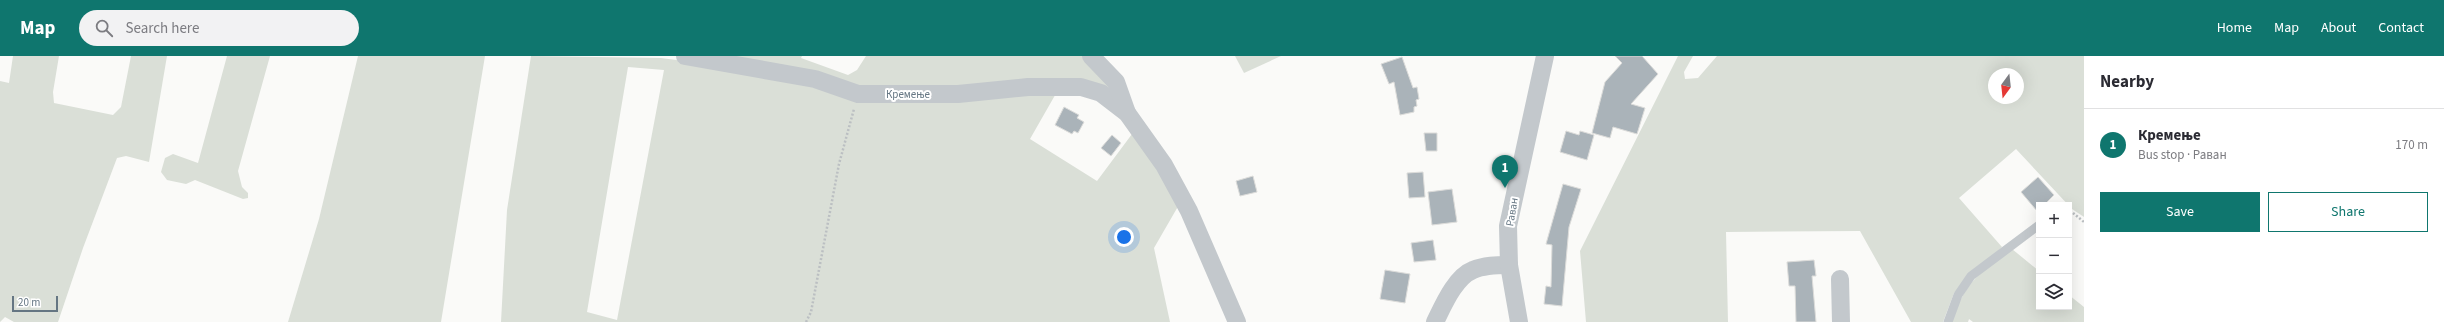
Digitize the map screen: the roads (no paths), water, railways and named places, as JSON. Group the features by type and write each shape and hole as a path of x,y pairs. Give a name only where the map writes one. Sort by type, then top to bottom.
{"street":[{"name":"Кремење","path":"685,56 815,79 858,94 958,94 1028,87 1081,87 1101,93 1128,112"},
{"name":"Кремење","path":"1091,56 1116,82 1128,112 1164,165 1189,211 1237,322"},
{"name":"Раван","path":"1519,322 1510,265 1508,226 1545,56"},
{"path":"1435,322 1455,286 1472,270 1488,266 1510,265"},
{"path":"1840,278 1841,322"}],"lane":[{"path":"1948,322 1958,294 1971,276 2036,227"}],"place":[{"name":"Кремење","path":"1505,188"}]}
